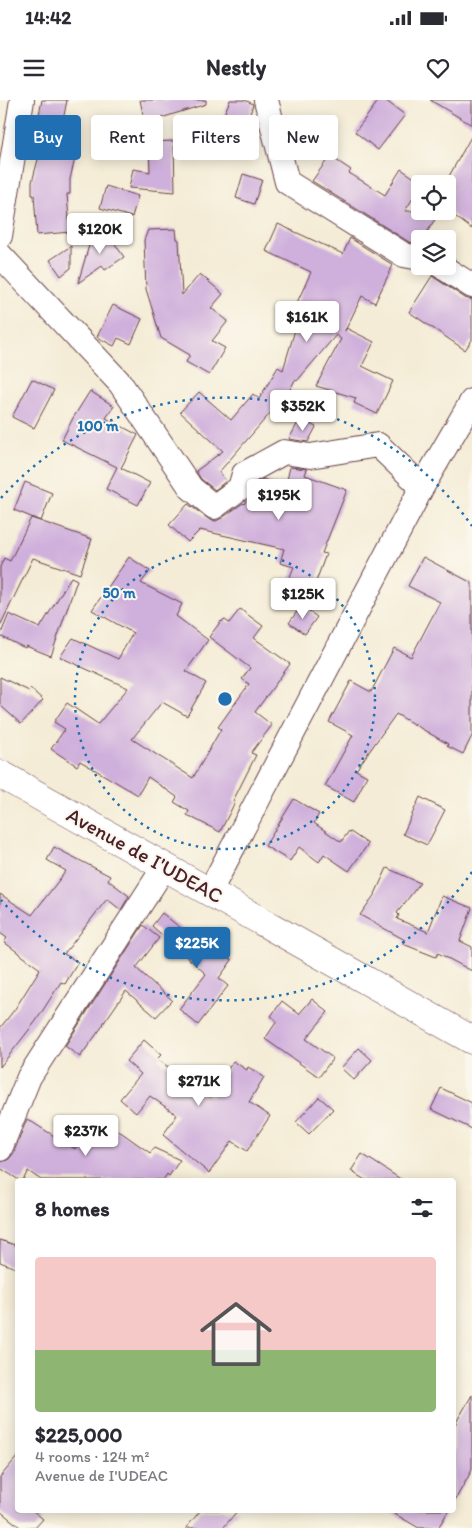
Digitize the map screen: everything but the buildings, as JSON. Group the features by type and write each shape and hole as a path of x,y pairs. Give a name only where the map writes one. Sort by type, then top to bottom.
{"main road":[{"name":"Avenue de I'UDEAC","path":"0,774 472,1040"}],"street":[{"path":"0,236 22,100"},
{"path":"266,100 287,182 404,255 411,256"},
{"path":"0,255 120,383 191,488 214,507 240,488 244,474 284,452 310,456 378,445 422,487"},
{"path":"455,275 472,286"},
{"path":"210,891 422,487 472,401"},
{"path":"0,1149 29,1077 165,866"}]}
